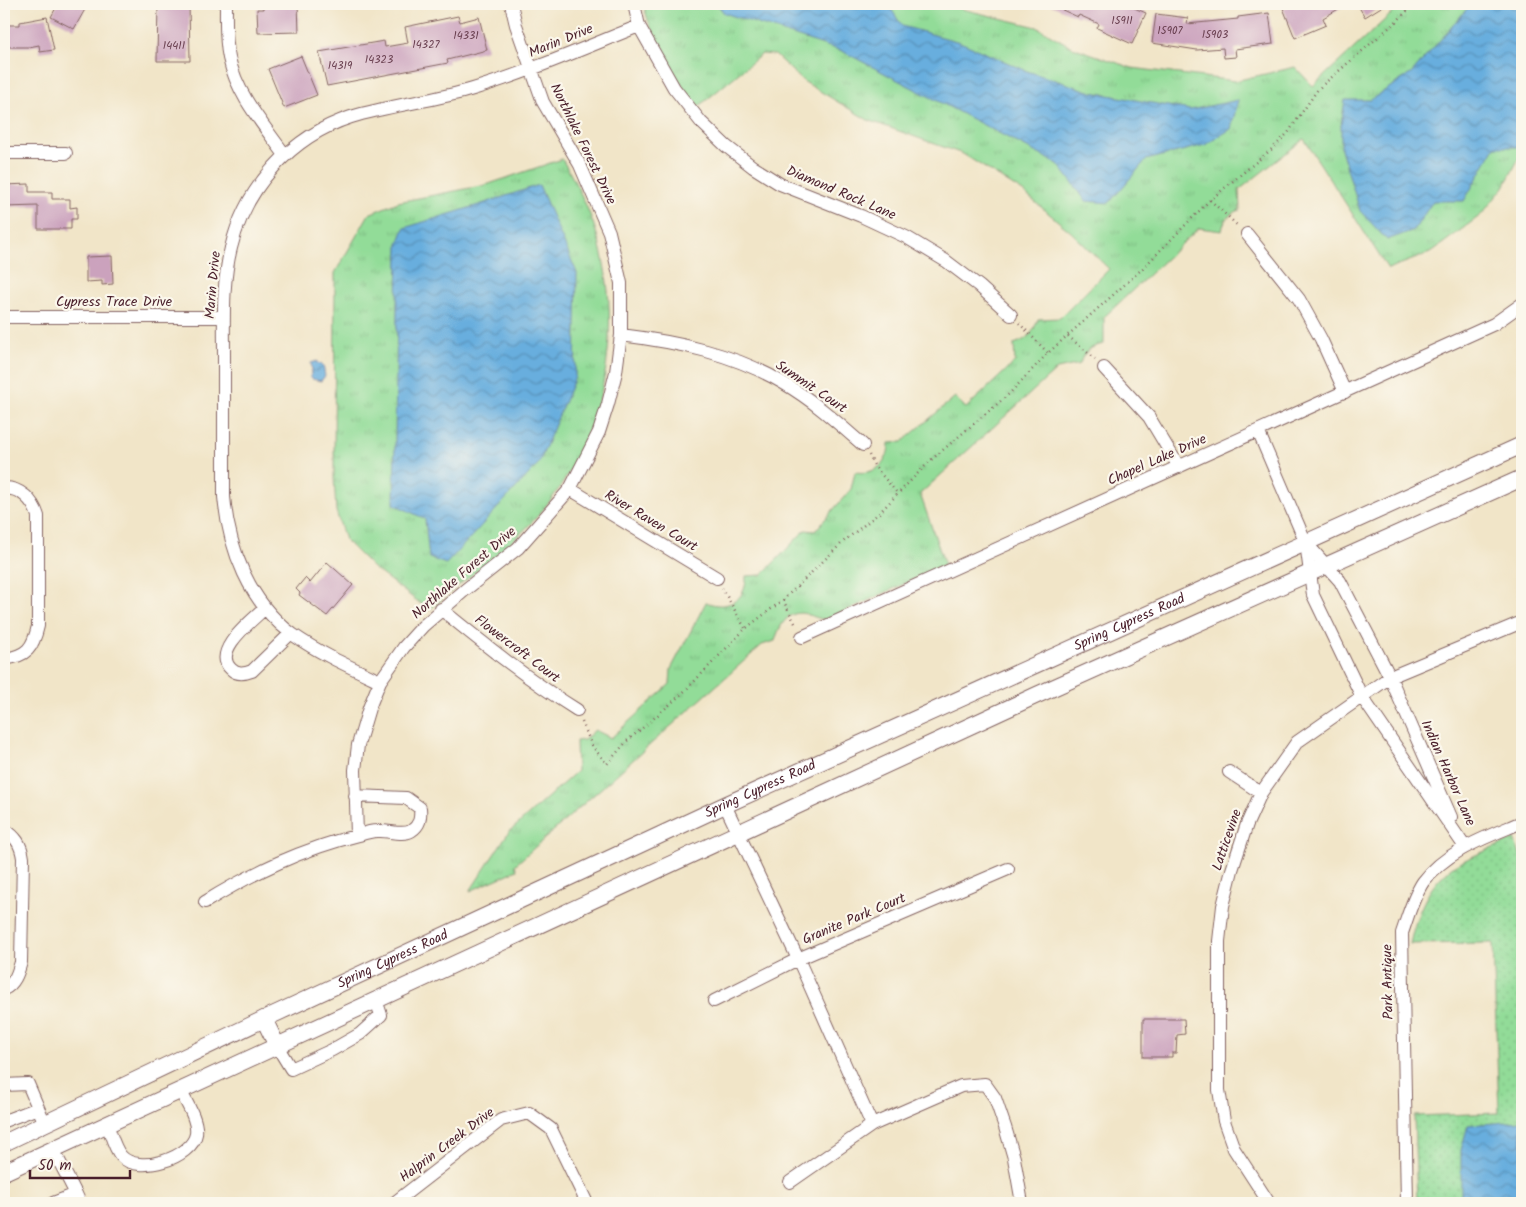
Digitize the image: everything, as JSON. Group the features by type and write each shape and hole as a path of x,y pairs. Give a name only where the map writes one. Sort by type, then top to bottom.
{"main road":[{"name":"Spring Cypress Road","path":"4,1143 264,1019 725,806 1522,445"},
{"name":"Spring Cypress Road","path":"4,1172 1037,695 1522,478"},
{"path":"1024,670 1037,695"},
{"path":"264,1019 277,1046"},
{"path":"45,1124 53,1150"}],"street":[{"path":"226,4 226,41 234,75 252,109 285,155"},
{"name":"Northlake Forest Drive","path":"357,835 355,796 358,745 368,708 380,681 404,647 441,609 518,548 570,490 599,432 616,372 621,334 621,283 609,232 580,166 543,102 516,25 511,4"},
{"name":"Diamond Rock Lane","path":"634,4 639,26 674,88 701,122 740,156 780,184 861,216 906,237 946,261 979,286 1011,315"},
{"name":"Marin Drive","path":"380,681 332,659 291,633 257,599 238,560 226,519 224,497 224,317 227,265 231,245 241,218 268,172 285,155 315,134 352,117 470,90 531,69 639,26"},
{"path":"4,153 66,153"},
{"path":"1247,234 1299,299 1321,339 1345,392"},
{"name":"Chapel Lake Drive","path":"802,638 1494,324 1522,304"},
{"name":"Cypress Trace Drive","path":"4,317 224,317"},
{"name":"Summit Court","path":"621,334 705,350 763,372 814,404 863,445"},
{"path":"1104,368 1149,417 1179,467"},
{"name":"Indian Harbor Lane","path":"1258,431 1306,543 1313,595 1362,696 1465,847"},
{"path":"4,488 20,492 28,498 35,507 38,516 38,626 35,641 29,649 18,656 4,659"},
{"name":"River Raven Court","path":"570,490 716,578"},
{"name":"Indian Harbor Lane","path":"1306,543 1340,581 1390,677 1465,847"},
{"path":"265,608 230,643 225,658 228,667 236,673 252,671 291,633"},
{"name":"Flowercroft Court","path":"441,609 499,656 577,710"},
{"name":"Latticevine","path":"1266,1202 1234,1149 1224,1121 1219,1090 1219,941 1223,906 1247,824 1260,793 1297,742 1390,677 1522,622"},
{"path":"1229,772 1260,793"},
{"path":"205,902 265,868 287,858 375,830 400,833 409,832 418,826 421,817 420,808 406,798 355,796"},
{"path":"725,806 798,960 872,1126"},
{"name":"Park Antique","path":"1408,1203 1402,933 1411,906 1423,882 1445,860 1465,847 1522,822"},
{"path":"4,989 17,976 21,962 23,858 21,846 9,832"},
{"name":"Granite Park Court","path":"714,1001 798,960 1008,869"},
{"path":"277,1046 292,1069 360,1034 381,1015 376,1000"},
{"path":"4,1085 28,1084 45,1124"},
{"path":"790,1182 872,1126 961,1086 985,1084 996,1098 1014,1158 1022,1203"},
{"path":"107,1124 114,1144 127,1160 142,1164 155,1164 166,1160 187,1148 193,1142 196,1133 190,1111 180,1090"},
{"path":"4,1121 38,1108"},
{"name":"Halprin Creek Drive","path":"394,1203 502,1120 529,1113 551,1129 587,1203"},
{"path":"53,1150 78,1199 53,1203"}],"path":[{"path":"577,710 592,746 607,764 627,741 686,690 746,629 783,600 843,542 879,513 931,460 1009,394 1048,353 1141,270 1210,200 1283,138 1318,89 1414,4"},
{"path":"1210,200 1247,234"},
{"path":"1011,315 1048,353"},
{"path":"1068,336 1104,368"},
{"path":"863,445 875,467 898,494"},
{"path":"716,578 746,629"},
{"path":"783,600 802,638"}],"green space":[{"path":"643,4 941,4 1037,27 1072,47 1132,68 1235,81 1295,67 1313,86 1402,4 1522,4 1522,158 1519,158 1504,187 1481,215 1430,253 1388,269 1304,139 1239,190 1240,210 1228,217 1222,231 1199,228 1104,317 1104,344 1089,350 1083,356 1080,364 1057,369 920,494 945,565 828,619 820,619 802,613 786,619 779,629 775,641 762,645 515,865 517,870 470,891 508,833 577,771 576,741 584,740 595,730 611,738 670,684 671,669 706,602 721,605 728,604 739,597 743,591 746,576 762,575 805,530 815,531 851,489 855,472 875,470 884,462 889,443 902,442 955,397 966,408 1015,362 1014,344 1030,335 1038,319 1060,318 1109,269 1071,232 1023,192 963,154 868,120 803,81 775,55 762,54 698,107 680,83 665,58 647,18"},
{"path":"562,159 590,215 597,235 605,272 609,310 608,348 603,385 593,422 578,456 559,489 535,519 497,555 429,610 372,567 345,540 336,511 334,477 335,273 369,214 398,202 486,185"},
{"path":"1514,839 1522,859 1522,1203 1417,1203 1414,1116 1499,1113 1493,943 1410,944 1413,932 1426,897 1441,877 1461,862"}],"water":[{"path":"717,4 888,4 902,26 960,42 1027,71 1092,92 1190,110 1238,100 1231,129 1205,145 1146,160 1109,203 1086,201 1058,164 842,51 724,13"},
{"path":"1471,4 1522,4 1522,147 1495,147 1464,201 1433,201 1414,230 1387,240 1360,211 1341,149 1341,125 1345,100 1370,100 1412,73"},
{"path":"539,185 577,273 575,377 539,463 446,564 429,558 425,519 394,504 398,244 404,228"},
{"path":"317,361 317,363 323,365 325,376 321,381 310,377 311,363"},
{"path":"1522,1121 1522,1203 1474,1203 1461,1197 1461,1150 1468,1125"}],"building":[{"path":"58,4 88,4 74,29 51,17"},
{"path":"158,4 189,4 190,61 157,61"},
{"path":"263,4 298,4 299,32 258,33 257,9 263,9"},
{"path":"1049,4 1125,4 1146,13 1132,44 1097,28 1099,24"},
{"path":"1294,4 1347,4 1323,18 1326,25 1295,38 1283,8"},
{"path":"1357,4 1386,4 1365,17"},
{"path":"1269,13 1273,44 1235,49 1236,57 1224,58 1223,48 1197,50 1152,43 1156,14 1188,18 1187,24 1238,19 1238,17"},
{"path":"458,16 460,22 479,17 487,50 447,60 448,63 327,86 319,52 384,41 385,47 408,43 405,27"},
{"path":"47,17 54,50 40,52 39,45 4,47 4,25 20,25 20,22"},
{"path":"301,56 317,95 284,108 268,69"},
{"path":"29,184 29,192 52,192 52,199 70,199 70,208 77,207 77,219 71,219 71,229 38,229 38,206 4,207 4,185"},
{"path":"112,256 113,284 102,285 102,281 86,282 86,257"},
{"path":"327,562 353,585 327,616 299,595 300,593 296,589 305,578 310,583"},
{"path":"1143,1019 1184,1019 1185,1034 1177,1035 1176,1053 1172,1053 1172,1057 1143,1057"}]}
